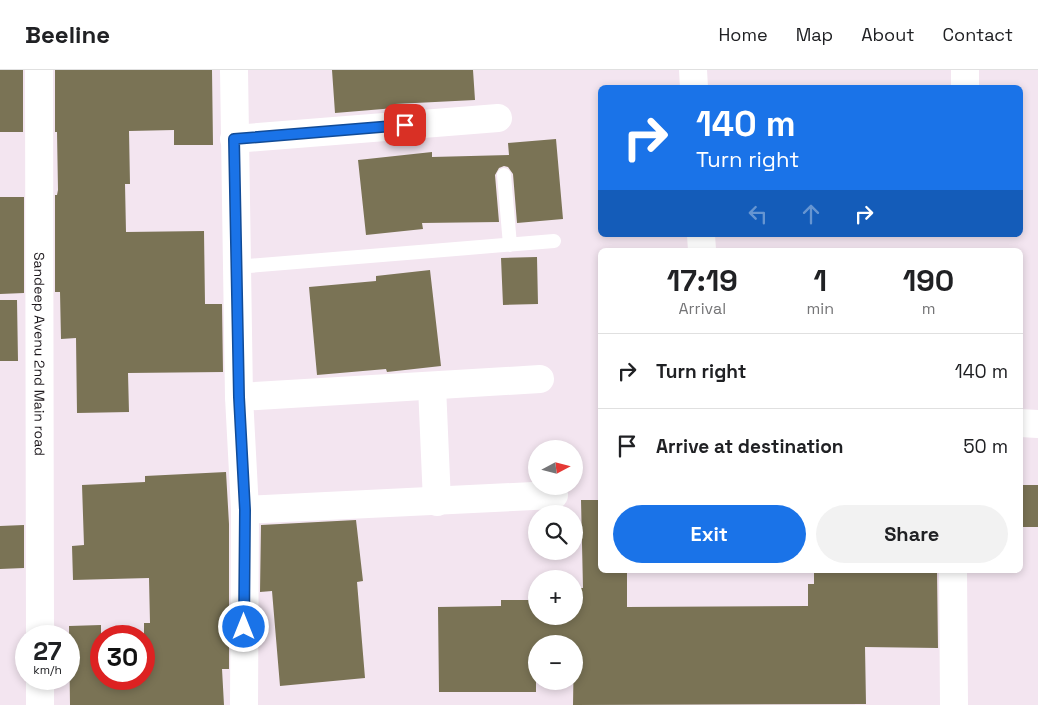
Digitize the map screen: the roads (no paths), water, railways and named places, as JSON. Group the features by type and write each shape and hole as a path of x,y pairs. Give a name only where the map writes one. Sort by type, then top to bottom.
{"street":[{"name":"Sandeep Avenu 2nd Main road","path":"39,70 40,625"},
{"path":"234,70 239,397 245,510 244,705"},
{"path":"693,70 694,85"},
{"path":"964,70 965,85"},
{"path":"234,139 498,118"},
{"path":"239,397 540,379"},
{"path":"432,386 437,502"},
{"path":"1023,423 1038,424"},
{"path":"245,510 554,496"},
{"path":"953,573 954,705"},
{"path":"40,690 40,705"}],"lane":[{"path":"504,175 510,245"},
{"path":"236,267 554,241"}]}
